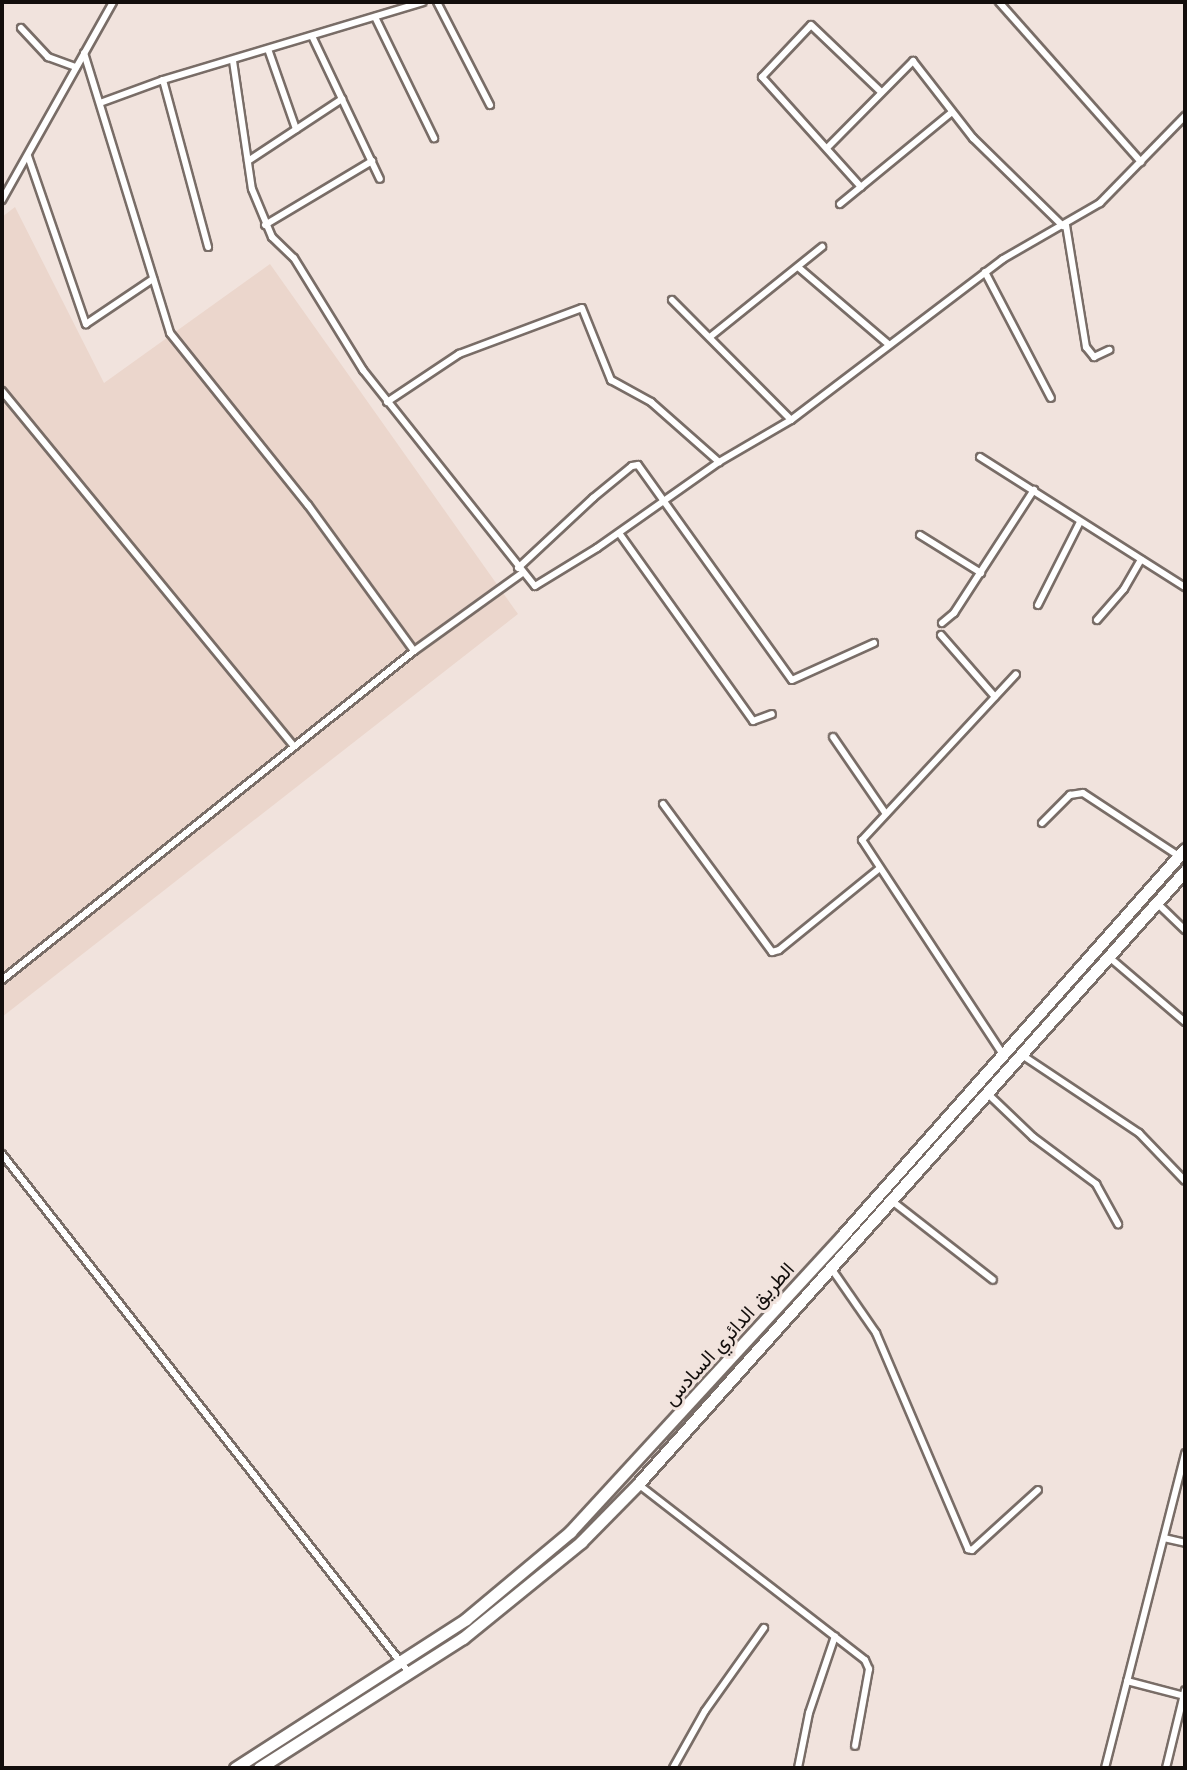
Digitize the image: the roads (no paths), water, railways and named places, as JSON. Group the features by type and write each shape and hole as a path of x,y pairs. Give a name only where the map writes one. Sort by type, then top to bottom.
{"highway":[{"name":"الطريق الدائري السادس","path":"235,1768 402,1662 503,1590 610,1493 1182,853"},
{"name":"الطريق الدائري السادس","path":"259,1768 410,1674 512,1602 620,1503 1185,871"},
{"path":"1021,1032 1033,1042"},
{"path":"610,1493 620,1503"},
{"path":"503,1590 512,1602"}],"street":[{"path":"2,200 113,2"},
{"path":"100,103 163,80 423,2"},
{"path":"437,2 490,105"},
{"path":"999,2 1141,162"},
{"path":"375,17 434,138"},
{"path":"861,187 762,77 806,27 815,28 881,92"},
{"path":"21,28 48,57 76,67"},
{"path":"312,36 380,179"},
{"path":"268,49 296,129"},
{"path":"84,53 170,333 308,505 414,651"},
{"path":"233,61 252,189 265,225 272,237 294,258 387,402 470,501 520,570 537,586 719,462 791,420 1018,249 1100,203 1185,116"},
{"path":"828,147 913,61 973,138 1065,225 1086,347 1094,357 1109,350"},
{"path":"163,80 208,247"},
{"path":"248,161 342,99"},
{"path":"840,204 952,112"},
{"path":"28,156 86,324 153,279"},
{"path":"265,225 372,161"},
{"path":"710,337 822,247"},
{"path":"798,267 888,344"},
{"path":"985,272 1051,398"},
{"path":"672,300 791,420"},
{"path":"387,402 459,354 582,308 611,380 651,402 719,462"},
{"path":"2,391 294,747"},
{"path":"980,457 1185,587"},
{"path":"2,980 520,570 632,466 642,467 792,680 874,643"},
{"path":"942,623 981,573 1034,490"},
{"path":"1038,605 1080,522"},
{"path":"619,533 753,721 772,714"},
{"path":"920,535 981,573"},
{"path":"1097,620 1124,589 1141,559"},
{"path":"941,635 995,697"},
{"path":"1002,1053 862,840 1016,674"},
{"path":"833,737 886,814"},
{"path":"1042,823 1070,795 1083,793 1182,853"},
{"path":"663,804 772,952 779,950 880,868"},
{"path":"1157,903 1185,930"},
{"path":"1109,957 1185,1022"},
{"path":"1022,1055 1139,1133 1185,1181"},
{"path":"987,1093 1033,1137 1096,1184 1118,1224"},
{"path":"2,1154 410,1674"},
{"path":"891,1201 993,1280"},
{"path":"831,1268 876,1333 968,1549 972,1550 1038,1490"},
{"path":"1105,1768 1185,1453"},
{"path":"638,1484 865,1660 869,1669 855,1746"},
{"path":"1164,1538 1185,1543"},
{"path":"673,1768 705,1711 764,1628"},
{"path":"798,1768 809,1713 835,1636"},
{"path":"1127,1681 1184,1693 1166,1768"}]}
